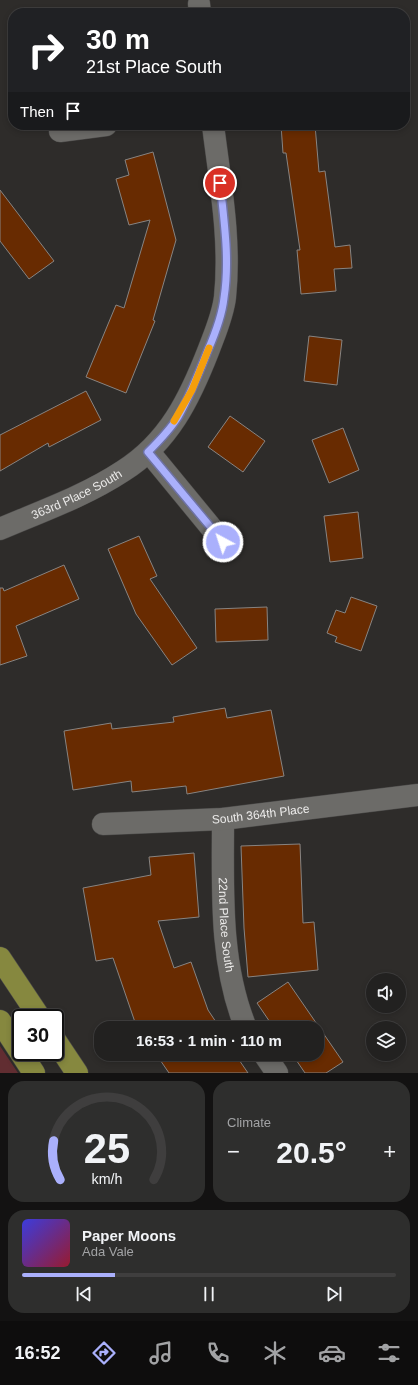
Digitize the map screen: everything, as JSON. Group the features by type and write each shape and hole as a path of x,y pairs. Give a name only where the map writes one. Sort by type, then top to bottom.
{"main road":[{"path":"0,958 34,1009"},
{"path":"0,1021 34,1073"},
{"path":"64,1054 77,1073"}],"street":[{"path":"60,131 68,130"},
{"name":"363rd Place South","path":"0,529 90,491 124,471 148,452 178,417 192,390 216,330 224,299 226,267 225,225 214,130"},
{"path":"148,452 223,542"},
{"name":"South 364th Place","path":"103,824 223,819 418,795"},
{"name":"22nd Place South","path":"223,819 224,907 227,949 238,1010 243,1021"},
{"path":"269,1061 277,1073"}],"shaded area":[{"path":"0,1046 18,1073 0,1073"}],"building":[{"path":"281,130 315,130 319,172 325,171 335,247 350,245 352,268 334,269 336,291 301,294 297,250 300,250 286,153 283,153"},
{"path":"153,152 176,240 153,320 155,321 126,393 86,377 116,305 124,308 150,220 129,225 116,179 129,175 125,160"},
{"path":"0,190 54,261 29,279 0,241"},
{"path":"309,336 342,340 337,385 304,381"},
{"path":"86,391 101,420 49,447 48,443 0,471 0,435"},
{"path":"230,416 265,441 243,472 208,447"},
{"path":"343,428 359,470 329,483 312,440"},
{"path":"358,512 363,558 330,562 324,516"},
{"path":"139,536 157,576 150,579 197,648 172,665 136,614 108,549"},
{"path":"64,565 79,599 16,626 27,656 0,665 0,588 3,588 4,591"},
{"path":"351,597 377,606 361,651 335,642 337,637 327,633 336,610 345,613"},
{"path":"267,607 268,640 216,642 215,609"},
{"path":"225,708 227,718 271,710 284,776 187,794 186,786 132,792 131,781 73,790 64,731 111,723 112,729 174,722 173,717"},
{"path":"300,844 303,923 314,922 318,970 248,977 244,928 241,846"},
{"path":"194,853 199,917 158,921 174,968 191,962 208,1010 215,1021 135,1021 113,958 96,961 83,888 151,875 149,857"},
{"path":"288,982 315,1021 269,1021 257,1003"},
{"path":"324,1034 343,1062 326,1073 305,1073 297,1061 324,1061"},
{"path":"161,1061 240,1061 248,1073 169,1073"}],"slow traffic":[{"path":"174,421 178,417 192,390 209,348"}],"route":[{"path":"220,183 225,225 226,267 224,299 216,330 192,390 178,417 148,452 223,542"}]}
